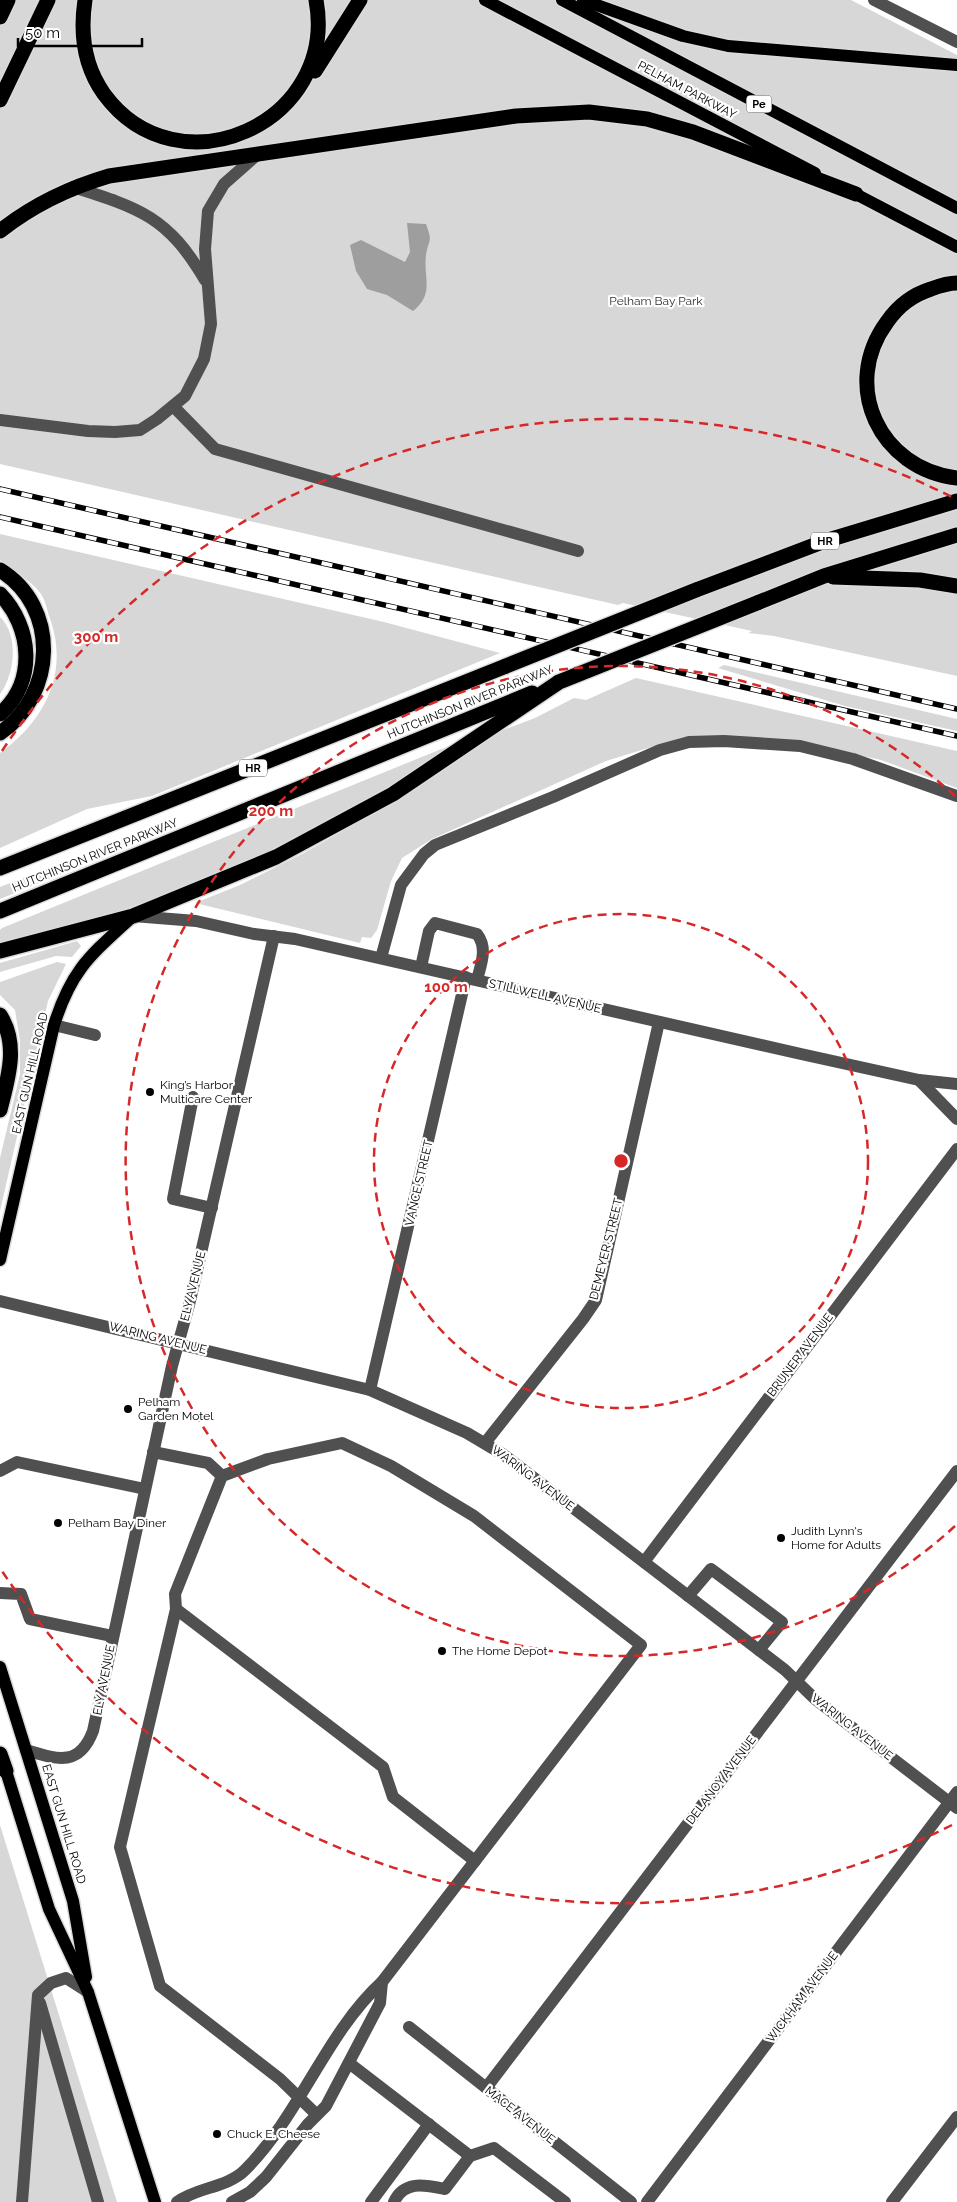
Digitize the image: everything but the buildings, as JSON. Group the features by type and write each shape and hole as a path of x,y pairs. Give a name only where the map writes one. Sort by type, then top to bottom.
{"highway":[{"path":"0,17 8,0"},
{"path":"0,100 48,0"},
{"path":"85,0 84,41 94,78 118,110 142,128 173,140 206,141 222,140 254,128 280,111 314,74 360,0"},
{"path":"291,99 309,72 316,50 319,28 316,0"},
{"path":"0,231 28,211 73,188 109,176 516,116 589,112 629,116 668,124 856,194"},
{"path":"957,283 921,292 898,308 878,336 870,360 867,383 868,398 876,423 900,455 923,470 957,478"},
{"name":"HUTCHINSON RIVER PARKWAY","path":"0,868 696,590 825,541 957,501"},
{"name":"HUTCHINSON RIVER PARKWAY","path":"0,910 757,602 824,576 957,535"},
{"path":"0,570 19,586 32,604 40,623 44,650 41,674 30,703 17,719 0,733"},
{"path":"824,576 920,580 957,586"},
{"path":"0,594 19,619 25,638 26,655 25,671 19,688 0,714"},
{"path":"0,951 133,916 276,857 348,820 412,782 559,682"},
{"path":"0,1015 8,1032 11,1051 0,1110"},
{"path":"0,1754 3,1770"}],"main road":[{"name":"PELHAM PARKWAY","path":"485,0 957,247"},
{"name":"PELHAM PARKWAY","path":"562,0 957,208"},
{"path":"583,0 683,36 728,46 957,65"},
{"name":"EAST GUN HILL ROAD","path":"0,1260 54,1025 63,999 75,974 90,955 133,916"},
{"name":"EAST GUN HILL ROAD","path":"0,1667 73,1901 88,1992"},
{"name":"EAST GUN HILL ROAD","path":"3,1770 49,1909 88,1992 155,2202"}],"street":[{"path":"874,0 957,42"},
{"path":"0,420 88,431 116,432 140,430 157,420 185,396 204,359 211,324 204,236 212,202 224,184 258,154"},
{"path":"73,188 128,205 154,218 183,245 206,280"},
{"path":"173,406 215,449 578,551"},
{"path":"381,958 400,885 424,854 435,845 553,797 660,750 688,742 724,741 800,746 853,759 957,796"},
{"name":"STILLWELL AVENUE","path":"133,916 196,921 254,934 274,936 472,978 919,1080 957,1084"},
{"name":"VANCE STREET","path":"370,1390 472,978 483,957 481,939 477,934 435,923 429,931 421,967"},
{"name":"ELY AVENUE","path":"26,1750 63,1759 79,1752 88,1743 94,1730 112,1636 153,1452 212,1208 274,936"},
{"name":"DEMEYER STREET","path":"485,1443 596,1300 659,1022"},
{"path":"54,1025 95,1035"},
{"path":"919,1080 957,1119"},
{"path":"193,1097 173,1199 212,1208"},
{"name":"BRUNER AVENUE","path":"644,1562 957,1149"},
{"name":"WARING AVENUE","path":"0,1301 370,1390 485,1443 759,1650 814,1699 954,1801"},
{"path":"177,2202 186,2195 237,2177 244,2171 300,2100 341,2032 366,1997 382,1982 641,1645 474,1516 391,1466 342,1443 268,1459 222,1476 175,1594 176,1609 120,1847 160,1986 280,2078 300,2100 316,2114"},
{"path":"153,1452 208,1463 222,1476"},
{"path":"0,1471 17,1462 145,1490"},
{"name":"DELANOY AVENUE","path":"486,2088 957,1471"},
{"path":"688,1596 711,1569 782,1622 759,1650"},
{"path":"0,1593 22,1594 30,1618 112,1636"},
{"path":"176,1609 383,1767 393,1797 475,1862"},
{"name":"WICKHAM AVENUE","path":"647,2202 954,1801"},
{"path":"22,2202 38,1995 51,1983 66,1978 88,1992"},
{"path":"232,2202 250,2192 266,2177 316,2114 326,2106 380,2003 382,1982"},
{"path":"38,1995 98,2202"},
{"name":"MACE AVENUE","path":"410,2027 631,2202"},
{"path":"349,2063 470,2156"},
{"path":"892,2202 957,2117"},
{"path":"371,2202 429,2124"},
{"path":"394,2202 404,2189 417,2184 445,2189 470,2156 494,2148 565,2202"}],"green space":[{"name":"Pelham Bay Park","path":"0,0 851,0 957,55 957,676 774,636 748,633 752,631 623,603 618,605 0,464"},
{"path":"0,534 384,622 500,653 152,796 87,809 0,848 0,753 16,740 41,710 50,693 55,675 57,656 55,636 44,599 33,585 0,560"},
{"path":"0,617 10,634 13,655 9,676 0,694"},
{"path":"724,665 957,719 957,731 845,706 718,668"},
{"path":"636,678 957,751 957,788 881,760 782,739 684,737 606,761 432,839 402,858 391,881 377,930 371,938 362,937 360,943 195,903 240,885 304,853 385,807 498,732 535,718 574,698 586,700"},
{"path":"461,741 421,771 274,853 113,914 0,944 0,930 2,928"},
{"path":"67,861 71,870 0,899 0,887"},
{"path":"77,941 81,946 72,957 56,956 0,972 0,963"},
{"path":"57,962 66,964 48,1001 0,1211 0,1158 20,1074 20,1041 15,1010 0,995 0,982"},
{"path":"0,1825 117,2202 0,2202"}],"shaded area":[{"path":"407,223 426,224 430,238 425,263 426,291 424,298 413,311 387,295 367,289 356,271 350,245 361,240 405,262 410,252"}],"railway":[{"path":"0,489 957,709"},
{"path":"0,517 957,736"}],"place":[{"name":"King’s Harbor Multicare Center","path":"150,1092"},
{"name":"Pelham Garden Motel","path":"128,1409"},
{"name":"Pelham Bay Diner","path":"58,1523"},
{"name":"Judith Lynn's Home for Adults","path":"781,1538"},
{"name":"The Home Depot","path":"442,1651"},
{"name":"Chuck E. Cheese","path":"217,2134"}]}
